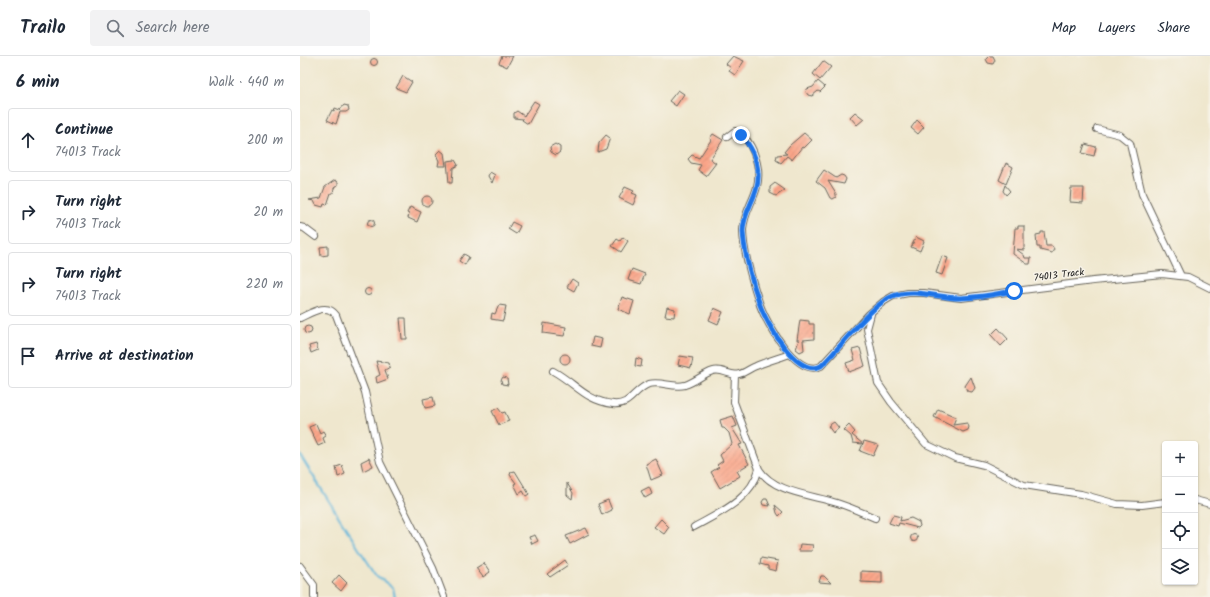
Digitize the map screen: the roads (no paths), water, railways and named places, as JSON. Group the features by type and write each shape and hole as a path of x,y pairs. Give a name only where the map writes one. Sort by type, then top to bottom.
{"street":[{"path":"1098,129 1120,135 1130,143 1142,194 1181,276"},
{"name":"74013 Track","path":"727,137 735,132 741,135 748,143 755,157 758,184 744,225 746,250 761,306 781,342 790,354 798,363 808,368 813,369 821,366 873,311 893,296 908,293 924,293 961,298 1093,281 1162,274 1188,277 1210,288"},
{"path":"300,227 304,228 316,237"},
{"path":"300,318 326,308 332,309 336,314 365,392 380,462 430,562 444,597"},
{"path":"873,311 868,321 867,329 878,383 891,402 926,444 939,452 955,458 984,465 1024,485 1081,494 1117,504 1148,505 1162,503"},
{"path":"553,371 563,376 583,394 591,398 621,404 632,399 644,386 649,384 685,385 716,371 735,375 790,354"},
{"path":"735,375 734,402 759,469 783,488 838,503 875,518"},
{"path":"694,527 725,511 736,502 751,486 759,469"},
{"path":"1198,501 1210,504"},
{"path":"300,566 314,585 314,597"}],"waterway":[{"path":"300,455 377,576 393,588 395,597"}]}
